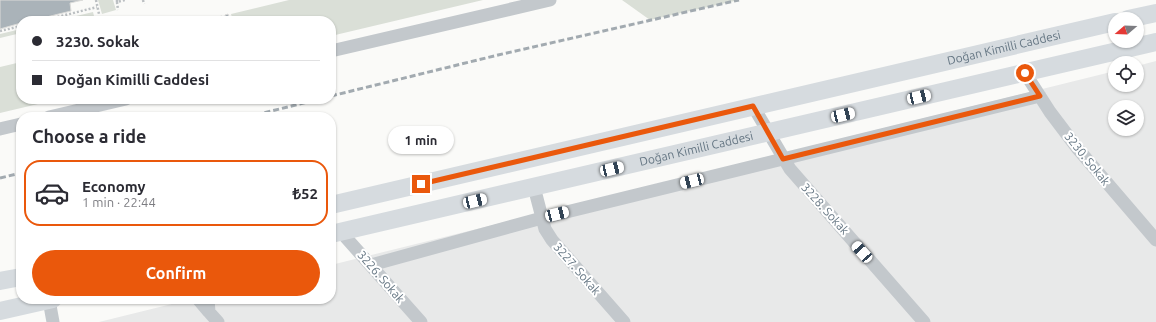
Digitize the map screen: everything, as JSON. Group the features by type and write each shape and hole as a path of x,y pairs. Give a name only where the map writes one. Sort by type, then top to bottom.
{"main road":[{"path":"1144,15 1156,12"},
{"name":"Doğan Kimilli Caddesi","path":"336,203 1108,24"},
{"name":"Doğan Kimilli Caddesi","path":"336,233 1156,42"},
{"path":"0,282 16,278"},
{"path":"0,311 32,304"}],"street":[{"path":"336,50 550,0"},
{"name":"3230. Sokak","path":"1025,73 1078,150 1156,240"},
{"path":"371,266 542,218 1040,96"},
{"path":"71,112 105,104"},
{"name":"3228. Sokak","path":"753,106 783,159 800,182 924,322"},
{"path":"0,129 16,125"},
{"name":"3227. Sokak","path":"534,187 545,229 558,249 624,322"},
{"name":"3226. Sokak","path":"336,233 371,266 421,322"},
{"path":"51,304 53,322"},
{"path":"209,306 218,322"}],"path":[{"path":"96,0 99,14"},
{"path":"118,10 117,1 125,0"},
{"path":"143,0 144,4"},
{"path":"62,16 97,7"},
{"path":"0,31 16,27"}],"shaded area":[{"path":"98,0 113,0 116,10 102,14"},
{"path":"289,0 483,0 336,35 336,16 232,16 231,14"},
{"path":"622,0 739,0 650,20"},
{"path":"93,12 94,16 76,16"},
{"path":"16,30 16,34 0,38 0,34"},
{"path":"1156,61 1156,322 99,322 172,304 336,304 336,264 1108,73 1108,92 1144,92 1144,64"},
{"path":"16,63 16,104 38,104 0,113 0,67"}],"building":[{"path":"0,0 83,0 70,3 71,11 50,16 16,16 16,24 0,29"}],"railway":[{"path":"336,95 498,55 739,0"},
{"path":"267,112 300,104"},
{"path":"0,178 16,174"}],"route":[{"path":"421,184 753,106 783,159 1040,96 1025,73"}]}
